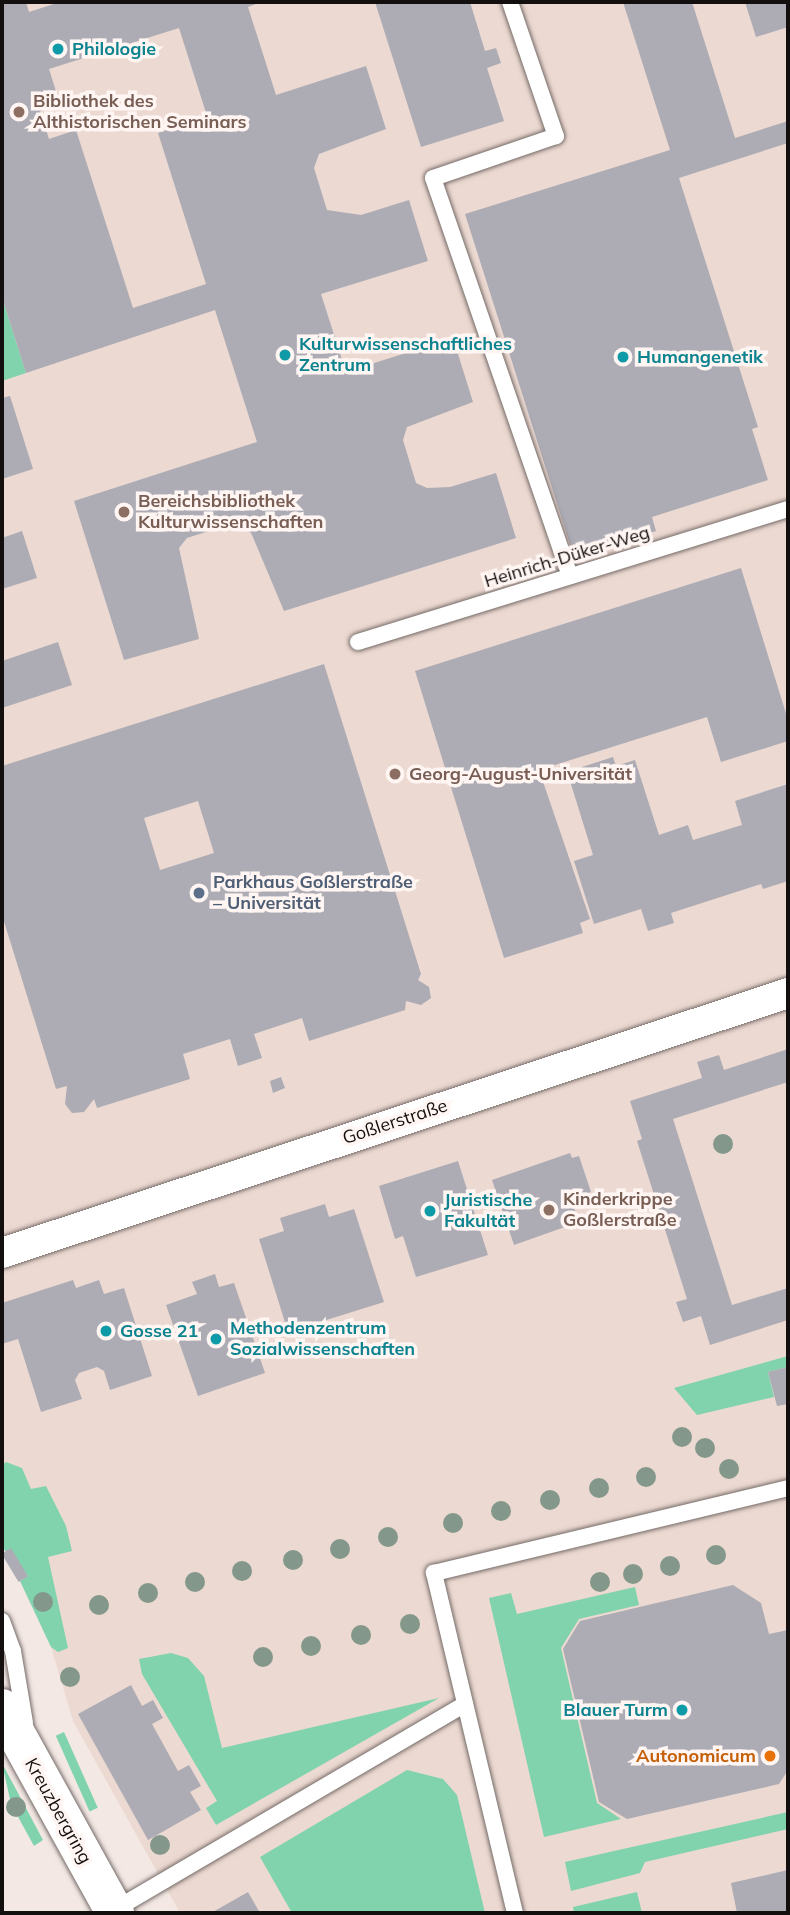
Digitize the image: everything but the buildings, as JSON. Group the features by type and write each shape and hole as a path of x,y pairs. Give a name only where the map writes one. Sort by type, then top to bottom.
{"street":[{"name":"Goßlerstraße","path":"2,1253 788,993"},
{"name":"Kreuzbergring","path":"2,1708 112,1912"}],"lane":[{"path":"510,2 556,136 433,178 570,576"},
{"name":"Heinrich-Düker-Weg","path":"358,642 788,509"},
{"path":"515,1913 434,1573 788,1488"},
{"path":"2,1621 13,1651 31,1760"},
{"path":"112,1912 465,1704"}],"shaded area":[{"name":"Georg-August-Universität","path":"2,2 788,2 788,1913 180,1913 73,1721 51,1647 20,1581 28,1576 2,1547"}],"green space":[{"path":"2,297 26,373 2,381"},
{"path":"788,1356 788,1367 768,1372 774,1397 697,1415 674,1388"},
{"path":"6,1462 22,1468 31,1489 46,1486 66,1526 72,1551 48,1557 68,1648 58,1652 51,1647 20,1581 28,1576 2,1547 2,1465"},
{"path":"635,1587 639,1605 579,1619 561,1648 597,1803 621,1819 544,1837 489,1598 511,1593 517,1614"},
{"path":"171,1653 188,1658 204,1676 222,1748 439,1698 216,1825 206,1808 217,1801 142,1674 139,1659"},
{"path":"64,1732 98,1808 90,1811 56,1736"},
{"path":"2,1763 43,1840 34,1846 11,1804"},
{"path":"407,1770 443,1779 457,1795 485,1913 292,1913 260,1857"},
{"path":"788,1812 788,1829 645,1862 640,1873 571,1891 565,1862"},
{"path":"637,1892 642,1913 574,1913 573,1907"}],"place":[{"name":"Philologie","path":"58,49"},
{"name":"Bibliothek des Althistorischen Seminars","path":"19,112"},
{"name":"Kulturwissenschaftliches Zentrum","path":"285,355"},
{"name":"Humangenetik","path":"623,357"},
{"name":"Bereichsbibliothek Kulturwissenschaften","path":"124,512"},
{"name":"Georg-August-Universität","path":"395,774"},
{"name":"Parkhaus Goßlerstraße – Universität","path":"199,893"},
{"name":"Kinderkrippe Goßlerstraße","path":"549,1210"},
{"name":"Juristische Fakultät","path":"430,1211"},
{"name":"Gosse 21","path":"106,1331"},
{"name":"Methodenzentrum Sozialwissenschaften","path":"216,1339"},
{"name":"Blauer Turm","path":"682,1710"},
{"name":"Autonomicum","path":"770,1756"}]}
